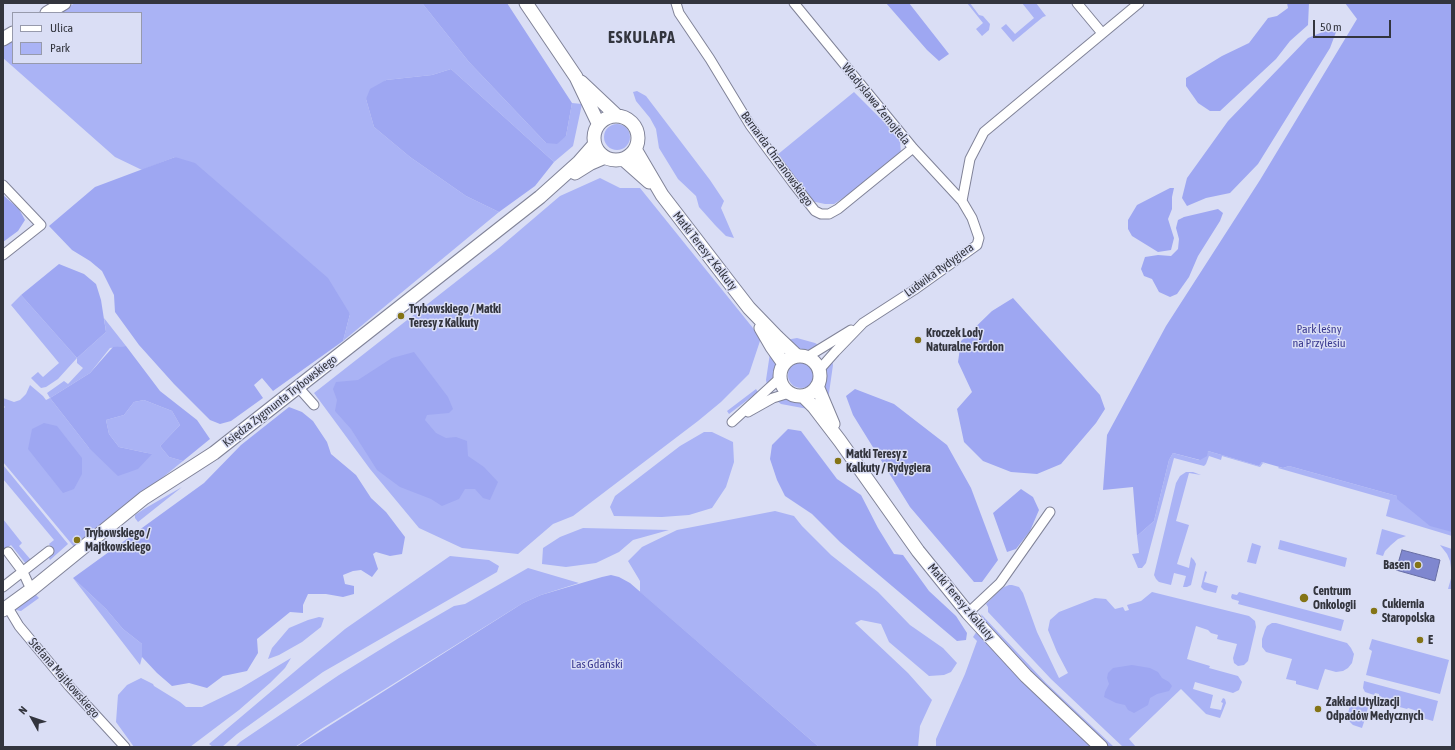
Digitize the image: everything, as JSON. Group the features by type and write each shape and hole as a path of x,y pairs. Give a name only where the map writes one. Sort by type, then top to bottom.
{"street":[{"path":"49,12 64,3"},
{"path":"526,3 576,77 598,123"},
{"name":"Bernarda Chrzanowskiego","path":"676,3 679,13 710,59 750,125 815,211 821,214 829,214 838,209 913,148"},
{"name":"Władysława Żemojtela","path":"794,3 913,148 962,201"},
{"path":"1077,3 1102,33"},
{"path":"962,201 970,159 984,132 1139,3"},
{"path":"3,39 12,34"},
{"path":"576,77 616,115"},
{"path":"616,115 630,120 638,132 638,139 635,149 628,157 614,160 604,157 598,151 594,145 593,137 598,123 604,118 616,115"},
{"name":"Księdza Zygmunta Trybowskiego","path":"5,608 32,590 144,498 214,453 553,187 594,145"},
{"name":"Matki Teresy z Kalkuty","path":"635,149 662,195 749,308 776,337 802,356"},
{"name":"Księdza Zygmunta Trybowskiego","path":"553,187 591,163 604,157"},
{"name":"Matki Teresy z Kalkuty","path":"623,159 662,195"},
{"path":"3,185 41,225 3,255"},
{"name":"Ludwika Rydygiera","path":"802,356 863,323 914,290 977,245 979,238 978,231 962,201"},
{"name":"Matki Teresy z Kalkuty","path":"749,308 784,364"},
{"name":"Ludwika Rydygiera","path":"819,370 863,323"},
{"path":"802,356 817,364 820,379 812,392 803,396 794,396 784,389 780,378 781,368 787,360 802,356"},
{"path":"780,378 734,420 769,401 789,393"},
{"name":"Matki Teresy z Kalkuty","path":"817,386 840,441"},
{"path":"298,387 314,405"},
{"name":"Matki Teresy z Kalkuty","path":"803,396 840,441 918,551 968,612 1032,681 1101,747"},
{"path":"968,612 1000,583 1050,512"},
{"path":"3,587 49,551"},
{"path":"8,552 23,572 32,590"},
{"name":"Stefana Majtkowskiego","path":"5,608 69,686 124,747"}],"green space":[{"path":"75,3 422,3 469,62 546,143 566,136 572,103 582,104 573,146 554,162 451,69 432,75 386,80 366,99 374,127 410,157 466,196 499,212 343,341 350,314 175,157 142,170 115,157 3,58 3,46 12,41 12,64 142,64 142,12 60,12"},
{"path":"422,3 507,3 572,103 566,136 557,144 546,143 469,62"},
{"path":"886,3 909,3 949,54 939,61 927,50"},
{"path":"967,3 970,3 979,15 983,16 990,24 989,30 982,36 976,29 983,23"},
{"path":"1022,3 1036,3 1046,16 1013,42 1001,28 1006,24 1015,34 1034,18"},
{"path":"1287,3 1309,3 1308,25 1290,41 1276,59 1220,111 1210,111 1198,103 1186,86 1186,78 1222,56 1249,43 1268,18 1277,16 1288,8"},
{"name":"Park leśny na Przylesiu","path":"1345,3 1452,3 1452,532 1430,526 1397,499 1397,496 1289,466 1283,468 1262,462 1259,466 1208,451 1207,456 1200,460 1173,453 1169,460 1154,521 1137,536 1133,487 1103,490 1107,435 1166,326 1260,180 1357,19"},
{"path":"1325,31 1336,32 1330,48 1258,164 1230,193 1206,198 1187,206 1182,198 1187,178 1228,121 1308,38"},
{"path":"451,69 554,162 535,186 499,212 466,196 410,157 374,127 366,99 370,89 386,80 432,75"},
{"path":"637,91 646,96 710,180 724,201 721,208 734,238 726,236 715,225 699,207 696,196 678,179 659,148 656,129 650,118 636,101 633,92"},
{"path":"854,92 892,130 900,141 901,153 860,187 834,204 811,201 777,155"},
{"path":"617,124 626,128 630,137 626,146 617,150 608,146 604,137 608,128"},
{"path":"175,157 195,163 328,278 350,314 343,341 273,391 262,378 254,385 263,398 231,421 220,424 210,420 174,384 139,345 115,312 114,295 102,271 90,261 72,250 49,226 95,187"},
{"path":"600,178 620,188 640,188 761,338 749,374 721,402 698,421 573,516 553,524 518,554 462,548 419,528 370,469 314,393 499,248 560,196"},
{"path":"1170,188 1174,188 1172,209 1168,219 1174,238 1171,250 1158,252 1132,236 1128,229 1128,220 1137,205"},
{"path":"3,195 19,209 25,220 18,231 3,242"},
{"path":"1218,209 1223,213 1220,221 1198,256 1189,277 1177,294 1170,297 1159,292 1152,279 1144,276 1141,269 1145,257 1158,255 1171,256 1178,249 1179,239 1176,228 1178,220 1184,217"},
{"path":"59,264 84,274 96,284 101,300 106,332 77,358 21,295"},
{"path":"21,295 77,358 58,379 46,387 41,388 31,378 38,372 43,377 59,363 11,305"},
{"path":"1013,298 1100,395 1105,409 1096,423 1061,464 1037,474 1011,472 983,461 964,442 957,409 972,392 958,362 961,341 992,311"},
{"path":"104,318 126,346 110,348 90,373 50,398 47,393 64,381 68,384 83,368 77,363 77,358 106,332"},
{"path":"797,338 820,346 812,350 798,349 786,340"},
{"path":"126,346 160,391 197,420 210,439 183,461 169,457 160,446 180,425 172,411 144,400 134,402 124,415 106,420 109,434 119,447 152,454 138,469 118,476 89,448 50,398 90,373 113,347"},
{"path":"414,352 448,397 453,409 449,413 427,415 425,420 436,433 446,438 456,437 467,441 468,456 484,467 498,482 490,500 483,498 475,489 465,489 459,499 442,506 431,499 400,487 377,470 351,429 335,411 337,400 333,389 336,382 358,380 392,358"},
{"path":"770,353 777,363 774,376 767,385 766,380"},
{"path":"832,360 833,365 828,396 823,387 826,370"},
{"path":"801,362 810,366 814,375 810,384 801,388 792,384 788,375 792,366"},
{"path":"30,385 46,400 50,398 89,448 152,454 119,447 109,434 106,420 124,415 134,402 144,400 172,411 180,425 160,446 169,457 183,461 75,548 3,462 3,409 5,407 3,405 3,398 14,402 20,400 26,394"},
{"path":"756,389 758,392 729,414 727,411"},
{"path":"855,389 894,404 947,445 971,488 998,560 982,582 974,582 910,507 853,415 846,396"},
{"path":"784,398 801,402 808,409 781,404 777,401"},
{"path":"289,407 302,412 313,421 327,442 331,454 356,475 371,498 386,512 405,537 402,554 390,556 376,552 373,554 378,569 372,577 361,570 343,575 345,584 354,586 354,594 343,597 326,594 308,594 303,605 303,613 290,612 257,639 258,653 247,671 223,676 207,688 189,683 172,686 142,657 142,644 123,629 106,609 73,578 204,483 241,445"},
{"path":"44,423 57,426 82,458 82,474 74,489 63,493 28,449 32,429"},
{"path":"788,429 801,431 837,479 861,495 878,528 894,554 903,555 929,591 956,616 967,633 966,640 957,641 840,542 812,514 785,496 777,480 770,459 772,445"},
{"path":"704,432 712,432 733,442 734,462 726,487 712,508 689,515 662,517 614,516 610,507 615,496 680,446"},
{"path":"1208,451 1259,466 1262,462 1267,465 1263,463 1260,467 1222,456 1221,460 1209,456 1204,466 1174,458 1146,563 1142,568 1138,568 1132,554 1139,553 1137,536 1154,521 1169,460 1173,453 1199,460"},
{"path":"3,465 68,544 50,560 46,551 51,547 49,544 54,540 3,479"},
{"path":"1289,466 1397,496 1452,505 1452,536 1386,516 1390,500 1278,468"},
{"path":"1186,472 1193,472 1201,475 1189,473 1176,521 1189,525 1177,564 1189,568 1191,557 1196,564 1191,585 1183,587 1186,576 1174,573 1171,585 1159,582 1154,575 1176,483 1180,476"},
{"path":"182,487 138,522 135,518 135,515 144,509"},
{"path":"1021,489 1033,497 1039,510 1030,531 1016,549 1007,552 993,513"},
{"path":"775,511 794,516 831,555 878,592 910,625 943,648 957,663 951,672 944,675 929,676 889,642 881,624 861,620 855,623 908,673 932,700 920,726 918,747 819,747 640,592 640,581 628,561 642,547 677,530"},
{"path":"3,519 22,543 19,546 31,560 26,564 11,545 3,551"},
{"path":"583,528 669,530 633,540 619,552 596,563 566,567 542,564 543,548 560,537"},
{"path":"1382,529 1406,536 1398,539 1391,545 1385,551 1383,556 1376,554"},
{"path":"1280,540 1347,558 1345,567 1278,549"},
{"path":"1252,543 1261,546 1256,564 1247,562"},
{"path":"1440,545 1452,549 1452,575 1450,561"},
{"path":"450,556 489,560 499,566 497,572 323,672 237,734 222,747 213,747 209,744 345,629"},
{"path":"528,568 579,583 541,595 523,603 321,729 295,747 235,747 240,742 339,675 399,638 454,606 465,604"},
{"path":"1205,571 1207,572 1204,582 1218,586 1216,593 1204,590 1201,587"},
{"name":"Las Gdański","path":"611,575 619,577 630,583 819,747 296,747 523,603 541,595"},
{"path":"1452,575 1451,589 1448,589"},
{"path":"73,578 106,609 123,629 142,644 142,657 140,665"},
{"path":"1009,585 1019,587 1023,593 1037,632 1059,678 1068,673 1048,630 1050,620 1059,612 1095,598 1106,599 1115,609 1123,607 1125,611 1129,610 1127,605 1141,601 1152,592 1249,616 1255,621 1256,627 1248,661 1244,665 1238,666 1234,663 1233,658 1237,644 1217,639 1218,635 1196,626 1187,659 1210,666 1209,668 1238,676 1242,682 1239,690 1233,693 1195,682 1193,689 1213,695 1210,708 1221,710 1223,703 1221,702 1223,698 1225,699 1226,703 1220,718 1206,714 1181,689 1129,739 1136,747 1123,747 1051,679 988,612 988,607 986,604 1002,588"},
{"path":"1239,592 1344,620 1341,631 1238,604 1239,601 1232,599 1231,597 1232,594 1237,595"},
{"path":"35,594 39,598 21,611 16,610 14,612 15,609"},
{"path":"981,614 1046,683 1114,747 1109,747 1031,673 983,620"},
{"path":"319,617 324,618 321,627 302,642 279,655 268,659 272,648 289,628"},
{"path":"1272,623 1347,643 1354,654 1352,663 1343,671 1336,672 1325,669 1318,690 1296,684 1296,681 1286,679 1292,659 1266,652 1262,647 1262,639 1265,630 1267,626"},
{"path":"977,631 1092,747 936,747 936,739 965,674 977,641 973,637"},
{"path":"1372,639 1449,660 1440,694 1366,675 1372,651 1369,649"},
{"path":"291,658 285,668 270,683 239,710 190,747 134,747 116,722 118,695 127,685 141,678 153,684 186,707 202,707 241,688"},
{"path":"1132,665 1150,668 1158,672 1162,678 1169,682 1172,686 1169,691 1157,694 1150,698 1148,705 1134,713 1128,710 1125,705 1116,703 1104,697 1109,684 1107,678 1108,673 1113,668"},
{"path":"1364,681 1438,701 1433,721 1415,716 1417,711 1381,702 1382,697 1379,696 1379,694 1375,693 1374,695 1365,692 1363,688"},
{"path":"1354,700 1360,700 1369,704 1366,715 1358,713 1357,716 1365,719 1362,728 1353,725 1348,720 1347,716 1351,703"}],"shaded area":[{"name":"Basen","path":"1402,550 1440,560 1435,581 1396,570"}],"place":[{"name":"Trybowskiego / Matki Teresy z Kalkuty","path":"401,316"},
{"name":"Kroczek Lody Naturalne Fordon","path":"918,340"},
{"name":"Matki Teresy z Kalkuty / Rydygiera","path":"838,461"},
{"name":"Trybowskiego / Majtkowskiego","path":"77,540"},
{"name":"Basen","path":"1418,565"},
{"name":"Centrum Onkologii","path":"1304,598"},
{"name":"Cukiernia Staropolska","path":"1374,611"},
{"name":"E","path":"1420,640"},
{"name":"Zakład Utylizacji Odpadów Medycznych","path":"1318,709"}],"district":[{"name":"ESKULAPA","path":"642,38"}]}
